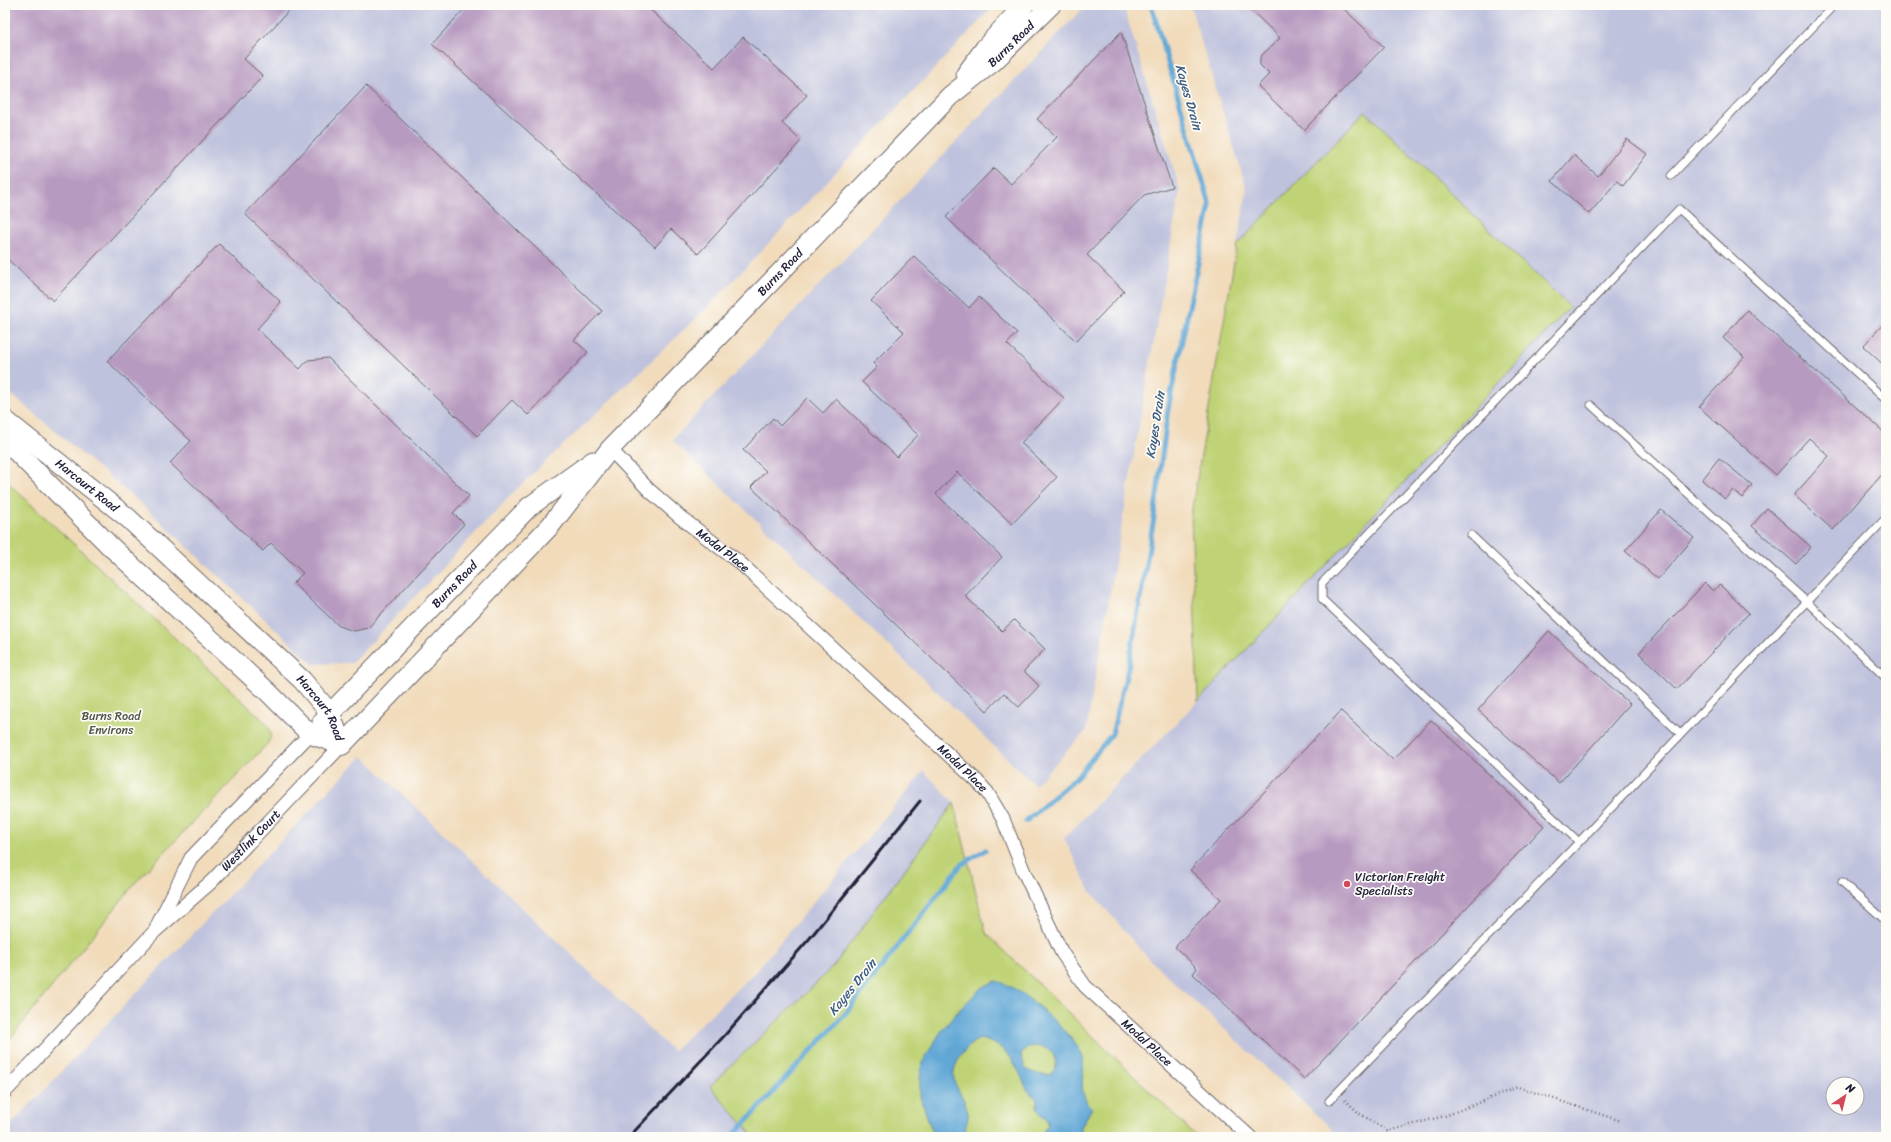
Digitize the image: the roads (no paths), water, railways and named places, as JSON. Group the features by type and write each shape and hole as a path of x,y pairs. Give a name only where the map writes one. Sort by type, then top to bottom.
{"street":[{"name":"Burns Road","path":"950,96 985,48 1024,5"},
{"name":"Burns Road","path":"342,745 551,526 610,449 950,96 994,61 1051,5"},
{"name":"Harcourt Road","path":"5,420 128,518 302,680 330,713 342,745"},
{"name":"Harcourt Road","path":"5,440 109,545 268,692 310,734 342,745"},
{"name":"Burns Road","path":"310,734 529,507 610,449"},
{"name":"Modal Place","path":"610,449 649,490 680,517 746,568 982,787 995,804 1003,820 1024,872 1062,953 1081,980 1102,1002 1250,1137"},
{"name":"Westlink Court","path":"155,931 190,858 310,734"},
{"name":"Westlink Court","path":"5,1092 155,931 211,882 342,745"}],"lane":[{"path":"1671,176 1834,5"},
{"path":"1579,842 1322,599 1322,583 1679,209 1886,400"},
{"path":"1590,405 1807,602 1886,678"},
{"path":"1329,1102 1579,842 1886,518"},
{"path":"1471,535 1681,734"},
{"path":"1842,882 1886,921"}],"water":[{"path":"997,981 1008,985 1019,992 1052,1018 1063,1029 1079,1050 1084,1064 1082,1089 1087,1102 1092,1108 1081,1127 1081,1137 1039,1137 1048,1125 1047,1120 1037,1109 1036,1098 1027,1089 1015,1064 1005,1051 990,1042 980,1039 971,1044 962,1054 955,1066 954,1074 956,1087 963,1098 968,1114 965,1129 969,1137 934,1137 920,1096 922,1063 940,1033 958,1011 982,987","holes":["1036,1046 1048,1049 1053,1054 1056,1067 1051,1074 1040,1075 1025,1068 1021,1055 1027,1048"]}],"waterway":[{"name":"Kayes Drain","path":"1026,821 1077,777 1112,734 1129,664 1154,518 1168,409 1210,205 1151,5"},
{"name":"Kayes Drain","path":"732,1137 845,1014 961,865 985,850"}],"railway":[{"path":"629,1137 725,1035 810,938 920,801"}],"place":[{"name":"Victorian Freight Specialists","path":"1347,884"}],"park label":[{"name":"Burns Road Environs","path":"111,723"}]}
